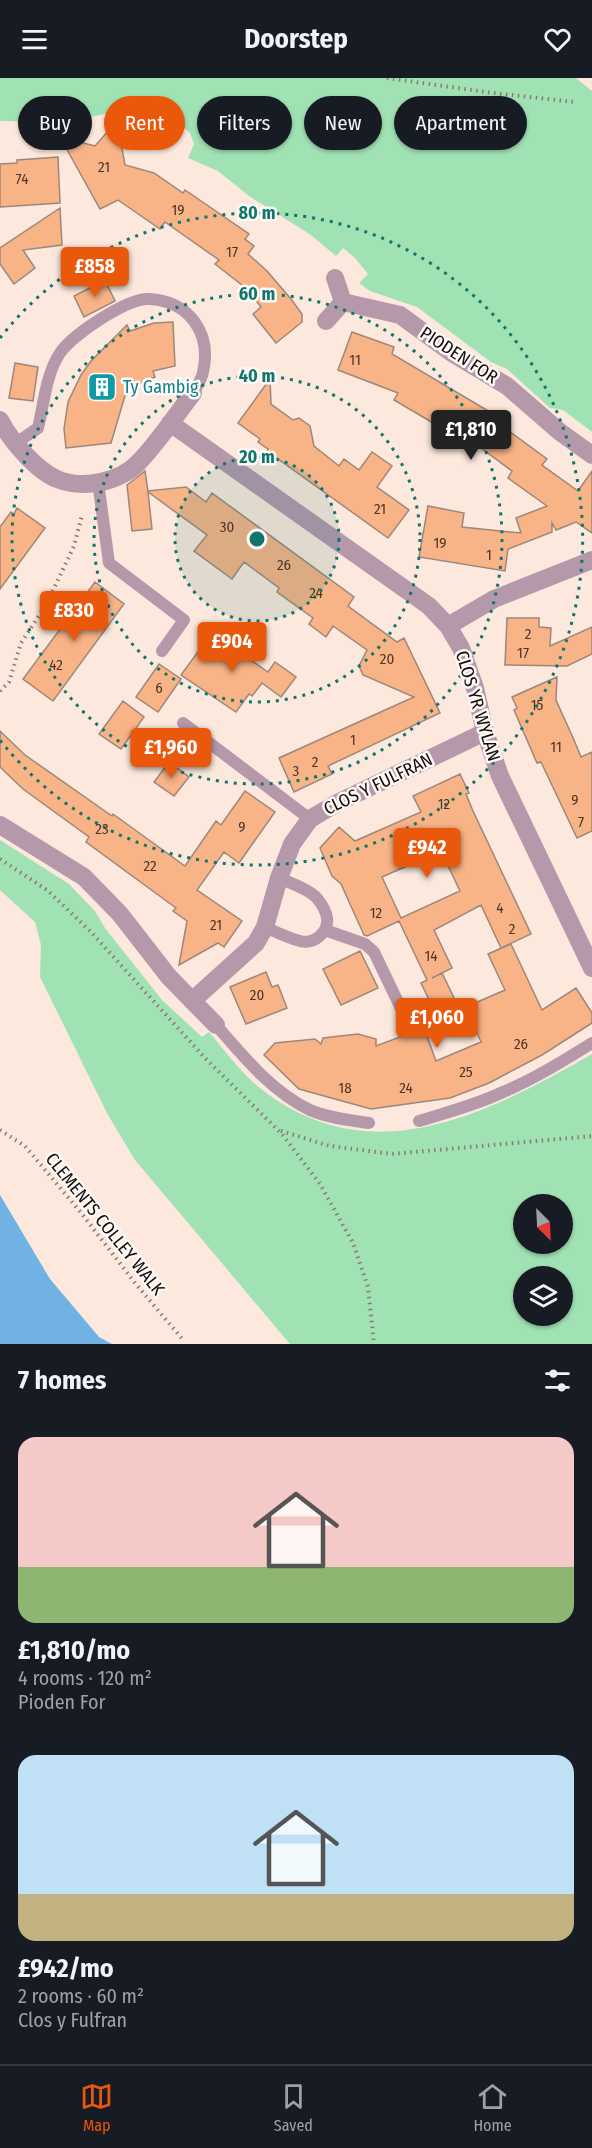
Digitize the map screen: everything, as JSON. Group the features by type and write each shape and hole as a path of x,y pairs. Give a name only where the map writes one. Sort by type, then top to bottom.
{"street":[{"path":"326,321 343,302 335,279"},
{"name":"PIODEN FOR","path":"343,302 400,315 452,353 507,386 560,432 592,455"},
{"path":"0,420 28,458 57,479 90,484 111,480 138,463 193,393"},
{"name":"CLOS YR WYLAN","path":"170,423 429,606 448,626 461,648 475,688 485,732 500,776 592,968"},
{"path":"448,626 494,599 592,560"},
{"name":"CLOS Y FULFRAN","path":"192,1000 256,943 265,927 279,878 292,844 310,819 337,803 485,732"},
{"path":"0,825 84,878 120,914 169,977 216,1025"}],"lane":[{"path":"16,443 38,428 51,368 61,351 89,326 132,302 148,298 169,303 182,308 194,318 200,329 205,358 203,374 193,393"},
{"path":"90,484 109,563 184,620 162,651"},
{"path":"183,723 310,819"},
{"path":"265,927 300,942 309,942 319,938 325,930 327,918 323,906 314,895 279,878"},
{"path":"325,930 364,944 374,952 408,1023"},
{"path":"216,1025 275,1087 310,1109 338,1118 369,1123"},
{"path":"419,1121 503,1092 562,1062 592,1043"}],"path":[{"path":"387,78 574,102"},
{"path":"0,691 9,682 21,643 46,605 74,546 90,484"},
{"path":"0,859 47,890 84,925 206,1058 278,1130 320,1184 353,1243 368,1287 374,1344"},
{"name":"CLEMENTS COLLEY WALK","path":"0,1130 25,1146 184,1341"},
{"path":"278,1130 330,1146 392,1154 592,1136"}],"green space":[{"path":"0,78 576,78 592,91 592,432 563,410 550,408 507,369 491,362 417,307 370,291 359,283 368,274 343,248 336,256 311,235 249,196 218,171 188,158 194,144 190,133 185,128 185,96 104,96 104,114 92,117 92,96 18,96 18,121 0,121"},
{"path":"0,840 69,884 95,911 105,928 162,1000 202,1037 209,1032 240,1069 261,1089 302,1115 344,1128 386,1132 428,1126 470,1114 511,1097 592,1054 592,1344 290,1344 135,1160 108,1115 40,977 41,945 35,922 0,890"}],"water":[{"path":"0,1195 50,1279 99,1337 112,1344 0,1344"}],"building":[{"path":"104,136 104,150 122,150 125,165 154,173 183,193 185,190 249,234 245,239 254,246 248,254 267,271 291,299 302,314 302,322 276,343 253,314 261,307 247,289 215,264 219,260 165,222 160,229 118,200 100,209 67,150 92,150 92,145 95,146"},
{"path":"58,157 60,203 0,207 0,164 17,163 17,160"},
{"path":"60,208 62,245 23,250 35,268 14,284 0,264 0,248"},
{"path":"105,280 115,301 84,317 74,296"},
{"name":"Ty Gambig","path":"173,322 175,366 153,371 155,377 127,389 111,443 66,448 64,429 68,402 81,375 91,361 127,325 130,331 154,323"},
{"path":"352,332 394,347 392,354 490,412 487,415 547,459 542,465 578,491 592,471 592,533 576,522 556,530 552,523 552,532 508,549 505,571 419,557 428,506 464,513 462,527 521,533 516,518 547,506 508,478 512,471 466,437 461,444 428,420 394,400 398,393 338,370"},
{"path":"15,363 38,367 33,401 9,398"},
{"path":"270,379 271,404 293,420 299,418 310,426 314,446 339,466 344,459 359,470 372,452 392,466 377,487 409,510 388,538 267,451 268,449 258,442 260,439 238,423"},
{"path":"145,471 148,491 186,487 206,502 212,493 354,597 348,606 397,642 404,638 440,713 328,766 332,774 294,792 279,758 414,697 363,675 359,666 367,650 333,626 326,637 309,624 313,618 277,592 279,588 244,562 232,579 194,551 207,535 148,492 152,529 132,531 127,485"},
{"path":"17,508 45,528 0,589 0,527 11,512 14,514"},
{"path":"95,582 124,604 53,701 23,679"},
{"path":"507,618 539,618 539,627 551,628 550,646 592,627 592,654 567,666 505,665"},
{"path":"216,627 235,642 232,647 268,672 275,662 296,677 281,697 262,683 252,696 249,694 236,712 181,675"},
{"path":"159,664 181,679 158,712 136,697"},
{"path":"557,677 556,700 581,757 592,752 592,831 577,838 541,762 537,763 514,710 517,708 512,697"},
{"path":"123,701 144,717 121,749 99,734"},
{"path":"0,731 25,755 185,866 216,821 221,825 245,791 275,812 239,863 224,852 197,890 242,921 224,947 218,943 179,965 187,921 173,911 176,908 86,842 89,837 23,789 0,767"},
{"path":"169,762 189,777 174,796 154,782"},
{"path":"460,774 469,793 466,794 473,811 531,934 501,948 481,905 434,930 452,968 442,973 456,1002 435,1012 421,983 427,980 399,921 367,936 364,935 341,884 332,876 320,848 339,827 355,841 421,812 413,796","holes":["441,851 460,891 401,918 382,877"]},
{"path":"511,944 542,1010 576,988 592,1013 592,1023 542,1055 489,1083 450,1098 371,1109 299,1089 264,1055 275,1043 315,1039 321,1044 323,1038 358,1034 376,1039 376,1046 424,1028 436,1061 481,1042 466,1007 505,990 488,954"},
{"path":"360,951 378,988 341,1005 323,969"},
{"path":"266,972 272,987 278,985 287,1008 246,1024 230,987"}],"place":[{"name":"Ty Gambig","path":"102,387"}]}
